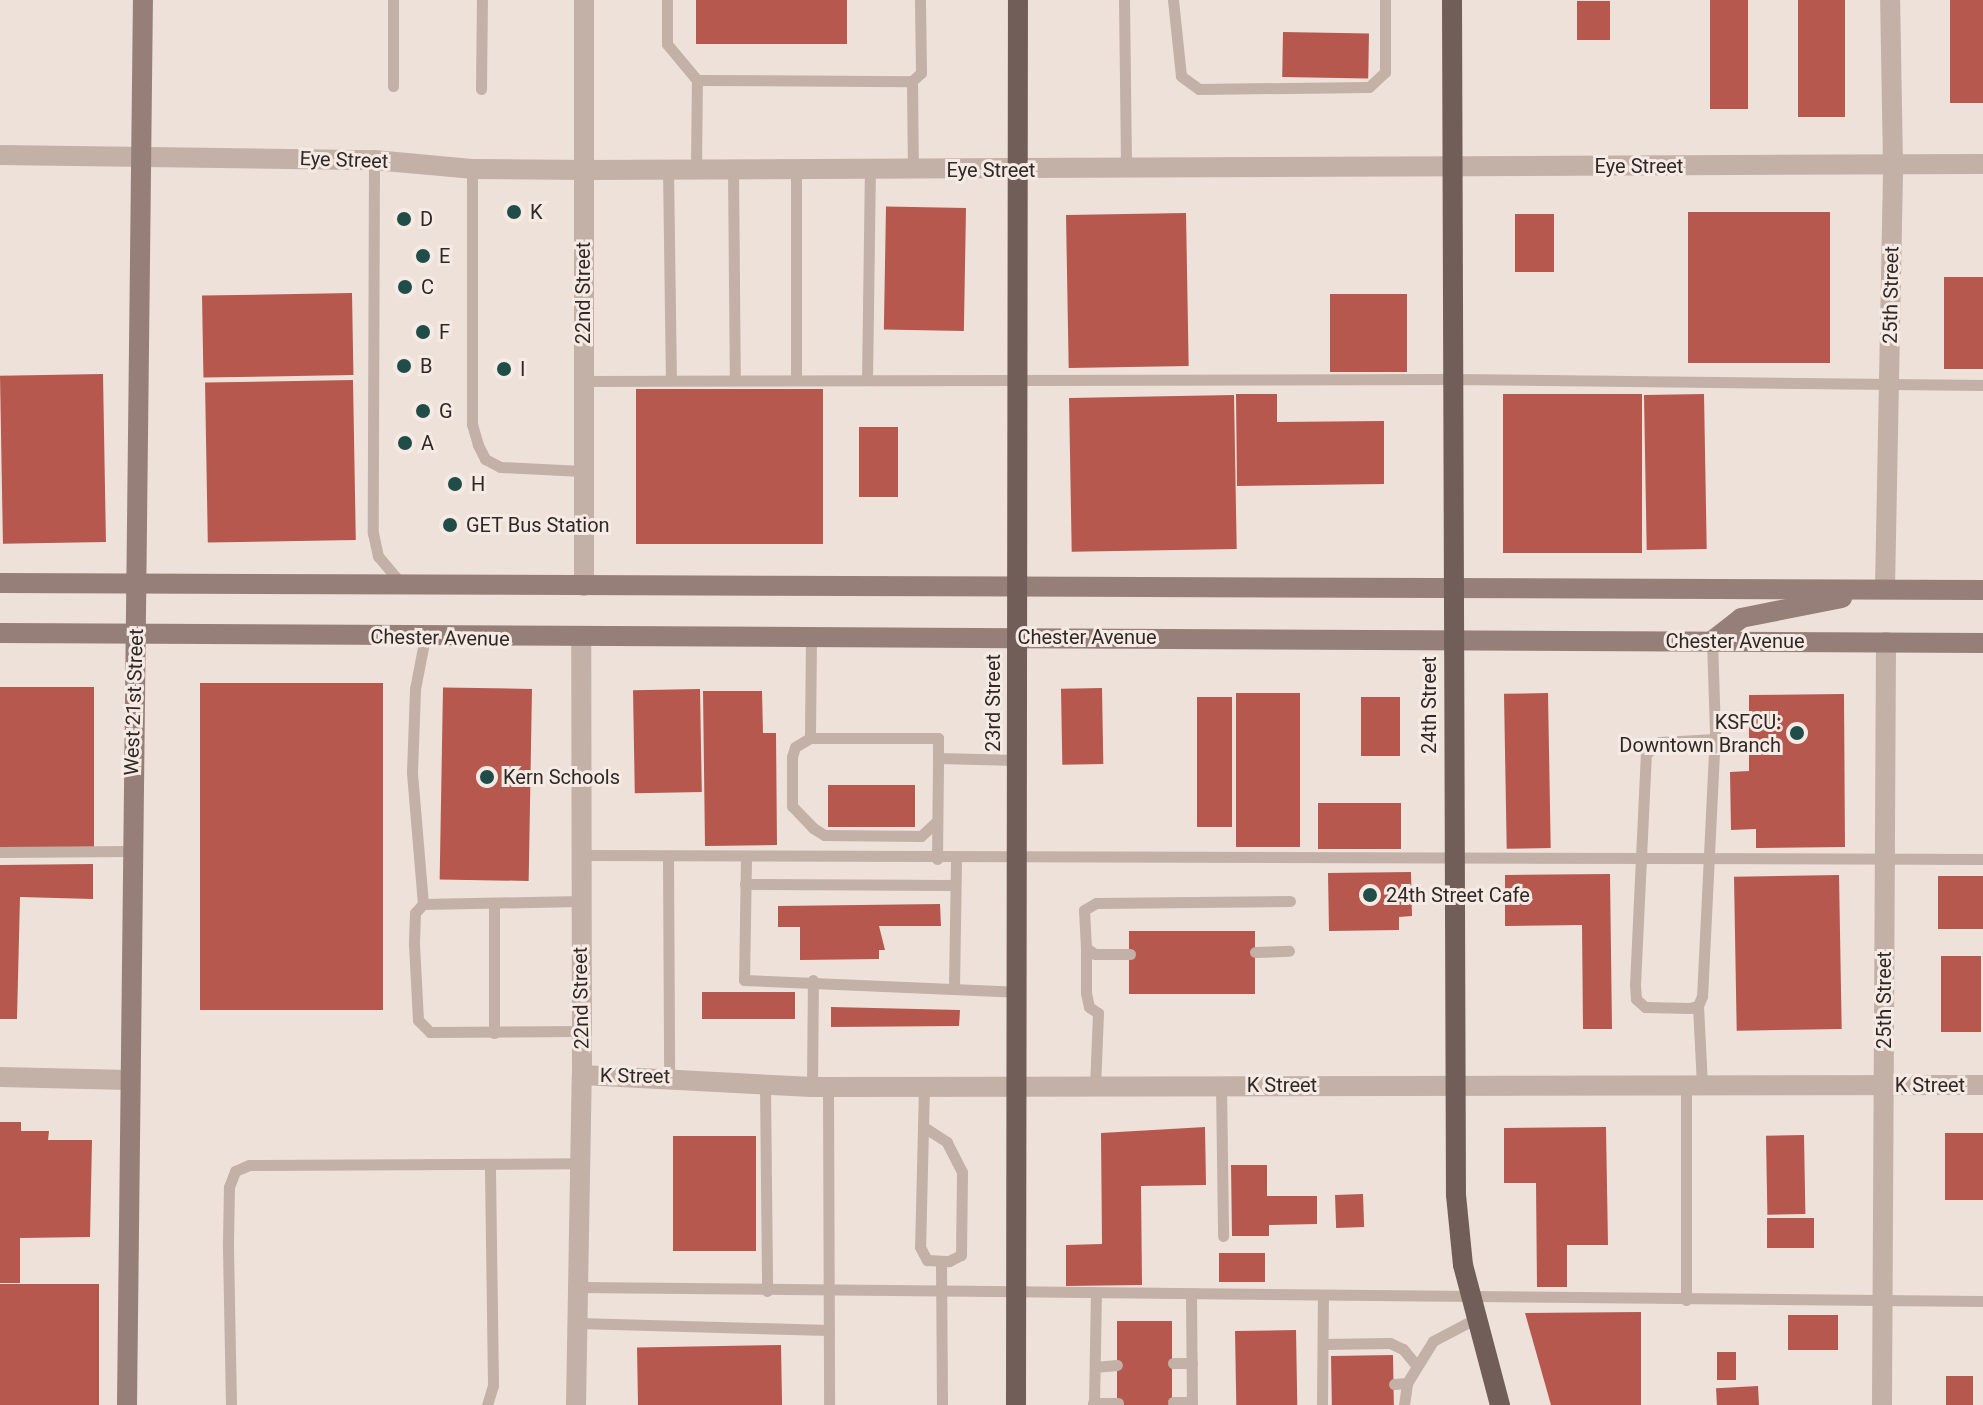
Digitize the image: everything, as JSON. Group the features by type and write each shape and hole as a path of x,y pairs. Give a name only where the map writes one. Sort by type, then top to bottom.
{"main road":[{"name":"West 21st Street","path":"127,1405 130,851 144,155 143,0"},
{"name":"23rd Street","path":"1016,1405 1018,0"},
{"name":"24th Street","path":"1452,0 1454,1083 1459,1232 1475,1319 1500,1405"},
{"path":"0,583 584,586 1017,584 1983,590"},
{"path":"1712,641 1741,618 1885,589"},
{"name":"Chester Avenue","path":"0,633 581,639 1017,637 1983,643"}],"street":[{"name":"22nd Street","path":"584,0 584,586"},
{"name":"25th Street","path":"1885,589 1893,165 1890,0"},
{"name":"Eye Street","path":"0,155 374,160 472,169 583,170 1018,171 1983,164"},
{"name":"22nd Street","path":"576,1405 582,1075 581,639"},
{"name":"25th Street","path":"1882,1405 1886,642"},
{"name":"K Street","path":"582,1075 669,1075 765,1086 820,1087 1454,1083 1983,1085"},
{"path":"0,1077 129,1080"}],"lane":[{"path":"393,0 393,86"},
{"path":"481,89 482,0"},
{"path":"667,0 667,44 697,80 696,169"},
{"path":"697,80 912,81 921,73 920,0"},
{"path":"1124,0 1126,168"},
{"path":"1173,0 1181,76 1199,89 1369,87 1385,72 1385,0"},
{"path":"912,81 913,170"},
{"path":"374,160 373,533 378,556 405,585"},
{"path":"472,169 472,424 478,445 485,459 500,467 582,471"},
{"path":"668,169 671,380"},
{"path":"733,169 735,380"},
{"path":"796,170 796,380"},
{"path":"867,380 870,170"},
{"path":"582,381 1452,379 1983,385"},
{"path":"425,637 415,689 412,772 423,904 415,913 418,1020 430,1032 580,1031"},
{"path":"810,738 811,638"},
{"path":"1686,1300 1707,830 1715,739 1712,641"},
{"path":"937,821 921,836 824,835 792,806 792,757 795,747 810,738 938,738 937,859"},
{"path":"1698,1006 1645,1007 1636,999 1646,754 1660,742 1715,739"},
{"path":"938,758 1017,760"},
{"path":"0,852 130,851"},
{"path":"580,855 937,859 1885,855 1983,859"},
{"path":"668,856 669,1075"},
{"path":"746,857 744,980 813,980 1016,992"},
{"path":"954,988 956,859"},
{"path":"745,884 955,885"},
{"path":"423,904 580,901"},
{"path":"1095,1087 1098,1013 1089,1007 1086,993 1084,910 1096,903 1290,901"},
{"path":"494,903 494,1033"},
{"path":"1086,948 1130,954"},
{"path":"1255,952 1289,951"},
{"path":"813,980 829,1291 829,1405"},
{"path":"1221,1085 1223,1236"},
{"path":"765,1086 767,1291"},
{"path":"924,1087 920,1247 927,1260 941,1261 961,1255 962,1172 947,1142 924,1127"},
{"path":"231,1405 228,1242 229,1187 235,1171 249,1165 579,1163"},
{"path":"487,1405 493,1385 490,1164"},
{"path":"941,1261 942,1405"},
{"path":"578,1287 1016,1294 1983,1301"},
{"path":"1096,1294 1094,1404 1118,1403"},
{"path":"1173,1402 1192,1403 1191,1295"},
{"path":"1323,1296 1325,1398"},
{"path":"1404,1405 1407,1383 1433,1341 1475,1319"},
{"path":"578,1323 829,1330"},
{"path":"1323,1344 1390,1343 1403,1349 1416,1365"},
{"path":"1173,1363 1192,1363"},
{"path":"1095,1367 1117,1365"},
{"path":"1394,1384 1407,1383"}],"building":[{"path":"696,0 847,0 847,44 696,44"},
{"path":"1710,0 1748,0 1748,109 1710,109"},
{"path":"1798,0 1845,0 1845,117 1798,117"},
{"path":"1950,0 1983,0 1983,103 1950,103"},
{"path":"1577,1 1610,1 1610,40 1577,40"},
{"path":"1283,32 1369,34 1368,78 1282,77"},
{"path":"886,207 966,208 964,331 884,330"},
{"path":"1688,212 1830,212 1830,363 1688,363"},
{"path":"1186,213 1189,366 1069,368 1066,215"},
{"path":"1515,214 1554,214 1554,272 1515,272"},
{"path":"1944,277 1983,277 1983,369 1944,369"},
{"path":"352,293 353,375 203,378 202,296"},
{"path":"1330,294 1407,294 1407,372 1330,372"},
{"path":"103,374 106,542 3,544 0,376"},
{"path":"353,380 356,540 208,543 205,383"},
{"path":"636,389 823,389 823,544 636,544"},
{"path":"1236,394 1277,394 1277,422 1384,421 1384,484 1237,486"},
{"path":"1503,394 1642,394 1642,553 1503,553"},
{"path":"1704,394 1707,549 1647,550 1644,395"},
{"path":"1234,395 1237,549 1072,552 1069,398"},
{"path":"859,427 898,427 898,497 859,497"},
{"path":"200,683 383,683 383,1010 200,1010"},
{"path":"0,687 94,687 94,847 0,847"},
{"name":"Kern Schools","path":"443,687 532,689 529,881 440,879"},
{"path":"1102,688 1103,764 1062,765 1061,689"},
{"path":"700,689 702,792 635,793 633,690"},
{"path":"703,691 762,691 763,733 776,733 777,845 705,846"},
{"path":"1236,693 1300,693 1300,847 1236,847"},
{"path":"1548,693 1551,848 1507,849 1504,694"},
{"name":"KSFCU: Downtown Branch","path":"1844,694 1845,847 1756,848 1756,829 1731,830 1730,772 1749,771 1749,695"},
{"path":"1197,697 1232,697 1232,827 1197,827"},
{"path":"1361,697 1400,697 1400,756 1361,756"},
{"path":"828,785 915,785 915,827 828,827"},
{"path":"1318,803 1401,803 1401,849 1318,849"},
{"path":"93,864 93,899 20,897 17,1019 0,1019 0,865"},
{"name":"24th Street Cafe","path":"1411,872 1412,916 1399,917 1399,930 1329,931 1328,873"},
{"path":"1610,874 1612,1029 1583,1029 1582,925 1505,926 1505,875"},
{"path":"1839,875 1842,1029 1737,1031 1734,877"},
{"path":"1938,876 1983,876 1983,929 1938,929"},
{"path":"940,904 941,926 879,926 885,950 879,950 879,959 800,960 800,927 778,927 778,906"},
{"path":"1129,931 1255,931 1255,994 1129,994"},
{"path":"1941,956 1981,956 1981,1032 1941,1032"},
{"path":"702,992 795,992 795,1019 702,1019"},
{"path":"831,1007 960,1010 959,1026 831,1027"},
{"path":"0,1122 21,1122 21,1131 49,1131 48,1140 92,1140 90,1237 20,1238 20,1283 0,1283"},
{"path":"1205,1127 1206,1185 1141,1186 1142,1285 1066,1286 1066,1245 1102,1244 1101,1133"},
{"path":"1606,1127 1608,1245 1567,1245 1567,1287 1537,1287 1536,1183 1504,1183 1504,1128"},
{"path":"1945,1133 1983,1133 1983,1200 1945,1200"},
{"path":"1804,1135 1805,1214 1767,1215 1766,1136"},
{"path":"673,1136 756,1136 756,1251 673,1251"},
{"path":"1231,1165 1267,1165 1267,1196 1317,1196 1317,1224 1269,1225 1269,1236 1232,1236"},
{"path":"1363,1194 1364,1227 1336,1228 1335,1195"},
{"path":"1767,1218 1814,1218 1814,1248 1767,1248"},
{"path":"1219,1253 1265,1253 1265,1282 1219,1282"},
{"path":"0,1284 99,1284 99,1405 0,1405"},
{"path":"1641,1312 1641,1405 1551,1405 1525,1313"},
{"path":"1788,1315 1838,1315 1838,1350 1788,1350"},
{"path":"1117,1321 1172,1321 1172,1405 1117,1405"},
{"path":"1296,1330 1297,1405 1236,1405 1235,1331"},
{"path":"781,1345 782,1405 638,1405 637,1348"},
{"path":"1717,1352 1736,1352 1736,1380 1717,1380"},
{"path":"1393,1355 1394,1405 1332,1405 1331,1356"},
{"path":"1946,1376 1973,1376 1973,1405 1946,1405"},
{"path":"1758,1386 1759,1405 1717,1405 1716,1388"}],"place":[{"name":"K","path":"514,212"},
{"name":"D","path":"404,219"},
{"name":"E","path":"423,256"},
{"name":"C","path":"405,287"},
{"name":"F","path":"423,332"},
{"name":"B","path":"404,366"},
{"name":"I","path":"504,369"},
{"name":"G","path":"423,411"},
{"name":"A","path":"405,443"},
{"name":"H","path":"455,484"},
{"name":"GET Bus Station","path":"450,525"},
{"name":"KSFCU: Downtown Branch","path":"1797,733"},
{"name":"Kern Schools","path":"487,777"},
{"name":"24th Street Cafe","path":"1370,895"}]}
